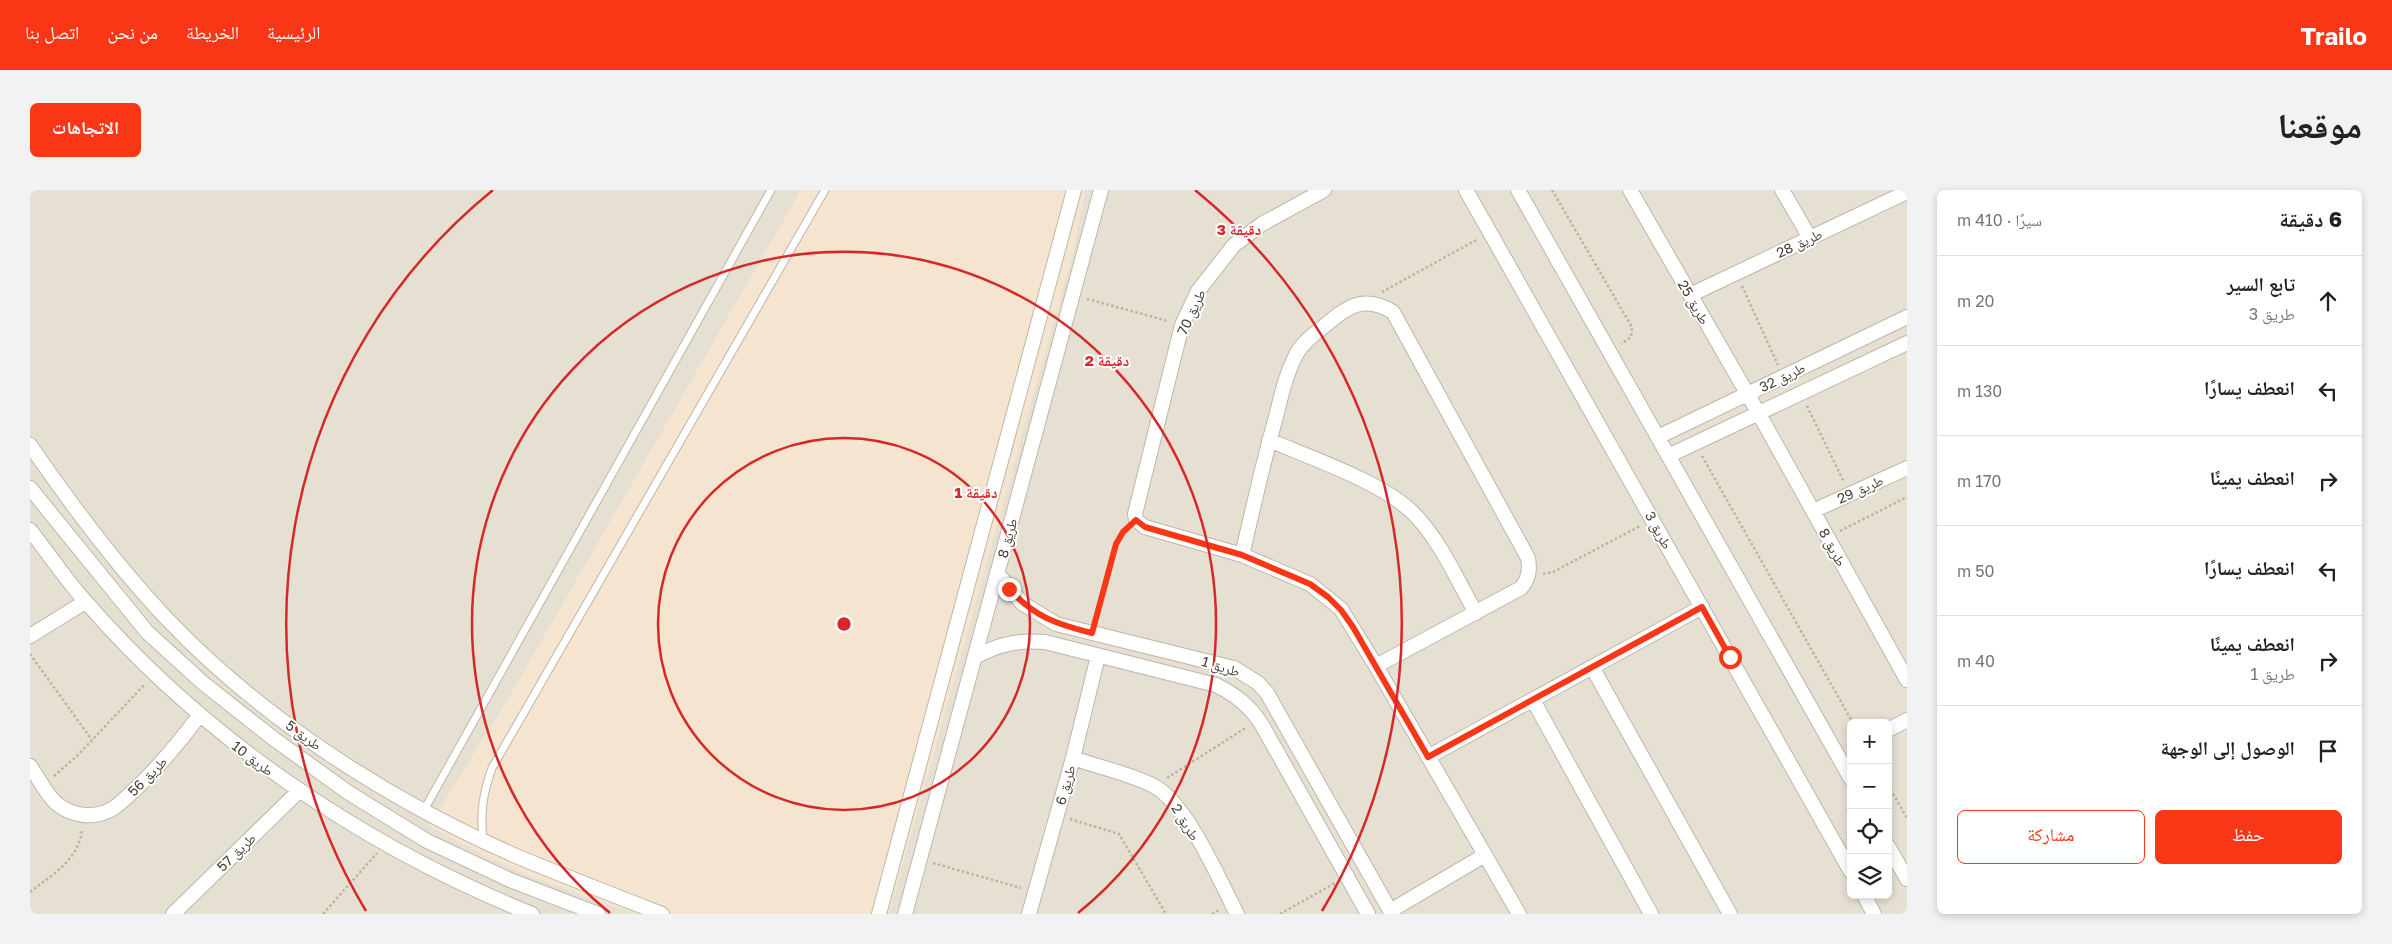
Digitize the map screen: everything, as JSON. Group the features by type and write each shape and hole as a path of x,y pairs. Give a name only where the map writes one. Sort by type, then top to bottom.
{"street":[{"name":"طريق 8","path":"879,914 1074,190"},
{"name":"طريق 8","path":"904,914 1073,295 1095,204 1101,190"},
{"name":"طريق 70","path":"1136,520 1135,514 1182,325 1198,292 1234,245 1262,224 1324,190"},
{"name":"طريق 3","path":"1466,190 1847,865"},
{"path":"1518,190 1847,772"},
{"name":"طريق 25","path":"1630,190 1759,414"},
{"path":"1782,190 1810,238"},
{"name":"طريق 28","path":"1690,295 1907,192"},
{"path":"1242,555 1269,440 1287,376 1296,353 1312,336 1344,310 1356,304 1369,302 1382,305 1393,312 1528,558 1529,576 1521,588 1376,666"},
{"name":"طريق 32","path":"1658,437 1907,317"},
{"name":"طريق 32","path":"1668,456 1907,343"},
{"name":"طريق 8","path":"1759,414 1907,680"},
{"path":"1269,440 1377,488 1409,509 1429,532 1476,613"},
{"name":"طريق 5","path":"30,445 62,493 116,562 168,620 224,674 347,766 424,810 515,855 662,914"},
{"name":"طريق 29","path":"1813,511 1907,468"},
{"name":"طريق 5","path":"30,488 147,632 203,683 274,739 350,793 427,841 510,880 598,914"},
{"path":"1136,520 1145,527 1242,555 1310,584 1328,597 1341,610 1376,666 1519,914"},
{"name":"طريق 10","path":"30,530 85,602 155,674 199,716 253,758 299,790 386,843 485,895 532,914"},
{"name":"طريق 1","path":"997,573 1022,603 1056,624 1234,668 1258,683 1267,693 1391,912"},
{"path":"30,636 85,602"},
{"path":"1428,757 1702,607"},
{"name":"طريق 1","path":"975,657 991,648 1008,642 1027,640 1045,642 1216,685 1243,701 1259,720 1368,914"},
{"name":"طريق 6","path":"1029,914 1073,758 1098,656"},
{"path":"1592,667 1730,914"},
{"path":"1532,700 1651,914"},
{"name":"طريق 56","path":"82,815 98,815 112,810 144,782 173,750 199,716"},
{"path":"1892,728 1907,720"},
{"name":"طريق 2","path":"1073,758 1155,786 1168,795 1178,806 1237,914"},
{"path":"30,766 55,802 68,811 82,815"},
{"name":"طريق 57","path":"173,914 299,790"},
{"path":"1892,853 1907,879"},
{"path":"1391,912 1485,855"},
{"path":"1866,899 1874,914"}],"lane":[{"path":"424,810 771,190"},
{"path":"484,840 481,815 484,791 492,768 825,190"}],"path":[{"path":"1552,190 1632,327 1631,336 1609,351"},
{"path":"1369,302 1400,282 1490,233"},
{"path":"1736,273 1784,376"},
{"path":"1073,295 1182,325"},
{"path":"1801,393 1850,494"},
{"path":"1696,443 1852,719"},
{"path":"1827,537 1907,497"},
{"path":"1529,576 1553,572 1653,519"},
{"path":"1092,633 1116,544 1123,532 1136,520"},
{"path":"30,654 92,740"},
{"path":"43,784 61,771 155,674"},
{"path":"1155,786 1259,720"},
{"path":"1892,792 1907,818"},
{"path":"30,892 71,860 79,846 82,831 82,815"},
{"path":"1057,816 1119,834 1166,914"},
{"path":"323,914 386,843"},
{"path":"920,859 1035,892"},
{"path":"1280,914 1347,877"}],"shaded area":[{"path":"30,190 1907,190 1907,914 30,914"},
{"path":"801,190 1085,190 1073,252 889,914 635,914 529,876 483,855 429,826 512,692"}],"route":[{"path":"1009,589 1022,603 1039,615 1056,624 1092,633 1111,556 1123,532 1136,520 1145,527 1242,555 1310,584 1328,597 1341,610 1353,627 1428,757 1702,607 1730,657"}]}
